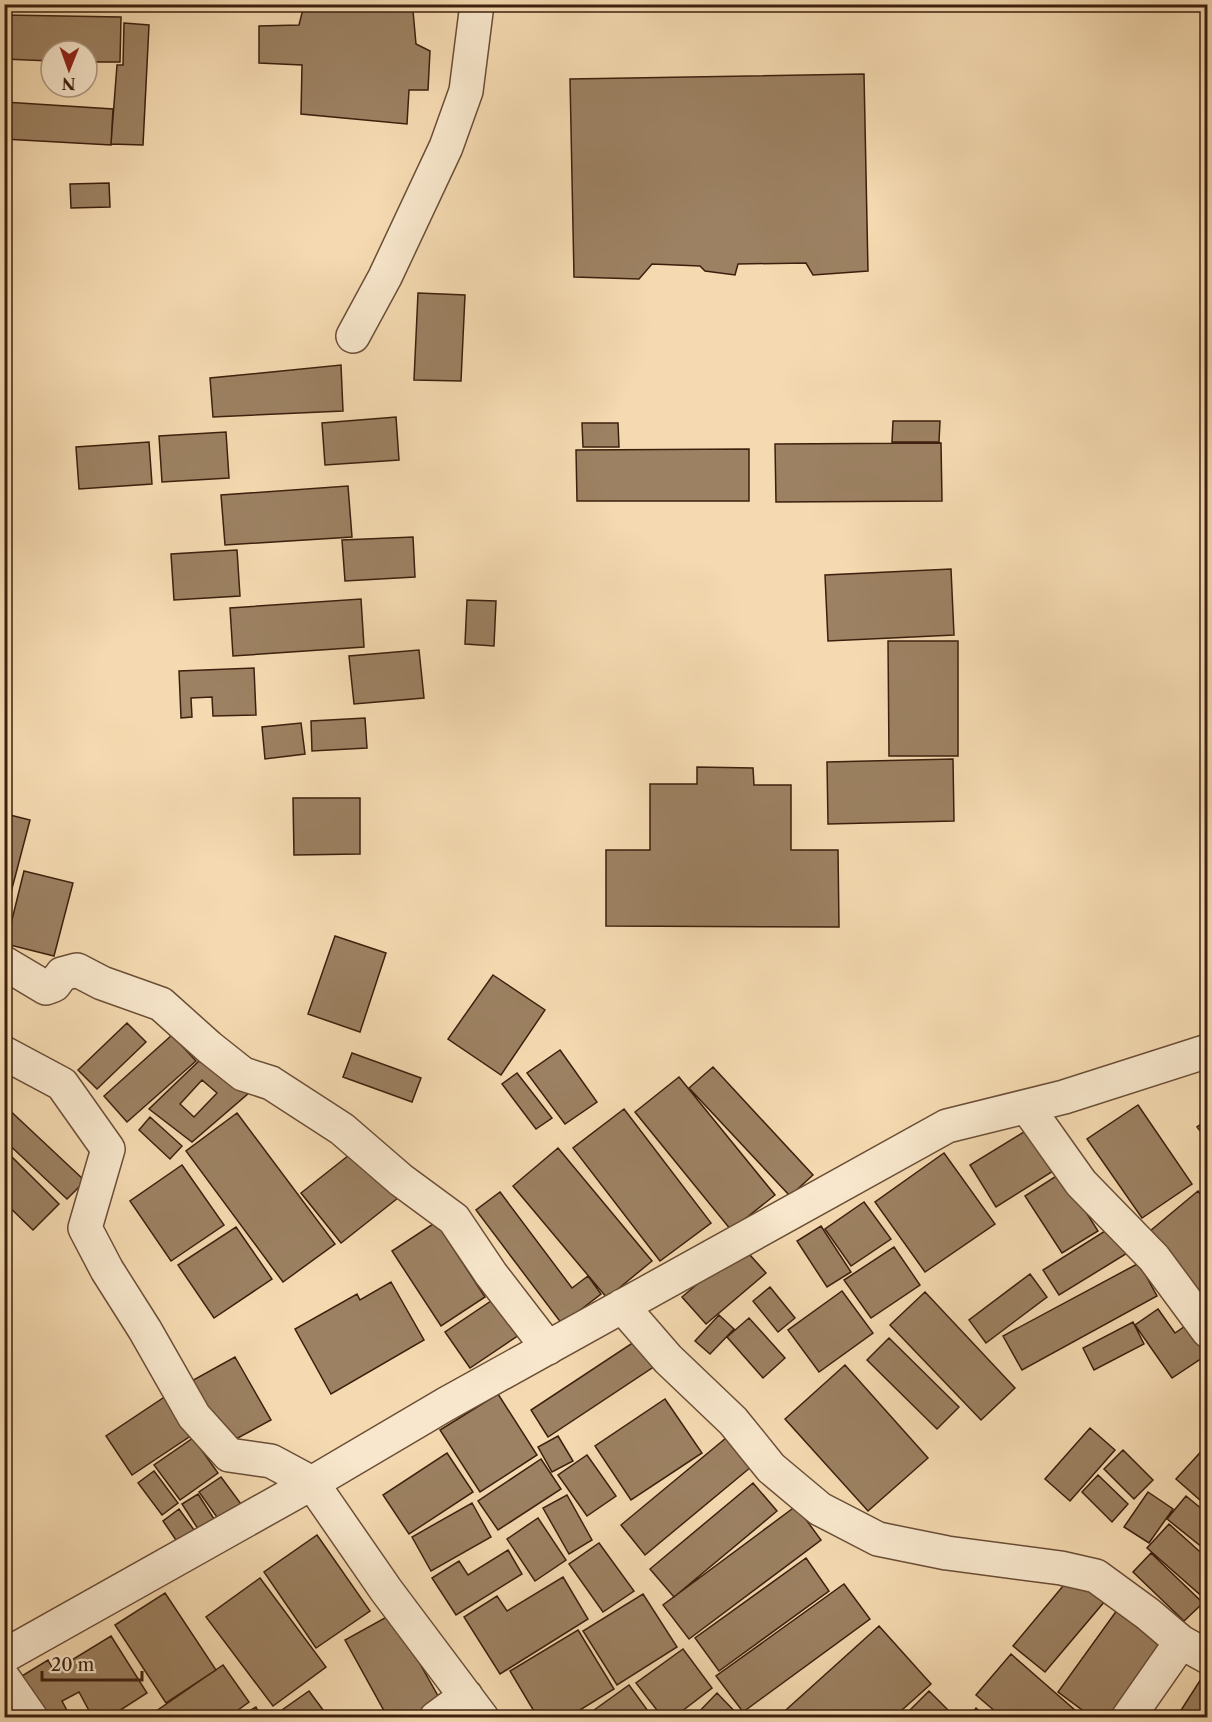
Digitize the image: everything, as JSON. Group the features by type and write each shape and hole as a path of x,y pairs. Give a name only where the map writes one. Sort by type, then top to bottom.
{"street":[{"path":"353,336 385,277 446,147 466,91 477,4"},
{"path":"4,963 46,988 54,985 62,974 77,970 161,1004 243,1074 271,1083 342,1129 402,1180 454,1219 491,1274 548,1348"},
{"path":"4,1656 312,1483 446,1404 947,1126 1064,1097 1208,1051"},
{"path":"4,1053 62,1084 108,1149 85,1228 106,1270 145,1330 194,1416 229,1455 271,1461 312,1483 386,1590 474,1707 436,1718"},
{"path":"1027,1107 1081,1183 1154,1258 1208,1331"},
{"path":"622,1306 668,1359 733,1421 771,1468 820,1509 878,1539 947,1553 1061,1568 1096,1576 1194,1650 1128,1718"},
{"path":"4,1679 31,1718"}],"building":[{"path":"304,5 413,11 416,44 430,51 428,90 409,90 407,124 301,114 302,65 259,63 259,26 299,25"},
{"path":"4,15 121,17 120,62 99,62 99,39 39,39 39,60 4,59"},
{"path":"124,23 149,25 143,145 111,144 117,65 123,65"},
{"path":"864,74 868,271 813,275 806,263 738,264 735,275 705,271 700,266 652,264 639,279 574,277 570,79"},
{"path":"4,102 113,109 111,145 4,139"},
{"path":"109,183 110,207 71,208 70,184"},
{"path":"418,293 465,295 461,381 414,380"},
{"path":"341,365 343,411 213,417 210,378"},
{"path":"396,417 399,460 325,465 322,423"},
{"path":"893,421 940,421 939,442 892,442"},
{"path":"582,423 618,423 619,447 583,447"},
{"path":"226,432 229,478 162,482 159,436"},
{"path":"149,442 152,484 79,489 76,447"},
{"path":"941,443 942,501 776,502 775,444"},
{"path":"749,449 749,501 577,501 576,450"},
{"path":"348,486 352,537 225,545 221,495"},
{"path":"413,537 415,577 345,581 342,540"},
{"path":"237,550 240,596 174,600 171,554"},
{"path":"951,569 954,635 828,641 825,575"},
{"path":"361,599 364,647 233,656 230,608"},
{"path":"467,600 496,601 494,646 465,644"},
{"path":"888,641 958,641 958,756 889,756"},
{"path":"419,650 424,698 354,704 349,656"},
{"path":"254,668 256,715 213,716 212,697 191,698 192,717 181,718 179,671"},
{"path":"365,718 367,748 312,751 311,721"},
{"path":"301,723 305,754 265,759 262,727"},
{"path":"953,759 954,821 828,824 827,762"},
{"path":"697,767 753,768 754,785 791,785 791,850 838,850 839,927 606,926 606,850 650,850 650,784 697,784"},
{"path":"293,798 360,798 360,854 294,855"},
{"path":"6,814 30,820 4,919 4,819"},
{"path":"24,871 73,883 54,956 6,944"},
{"path":"335,936 386,953 360,1032 308,1014"},
{"path":"493,975 545,1010 501,1075 448,1039"},
{"path":"127,1023 146,1042 97,1089 78,1070"},
{"path":"172,1035 196,1061 127,1122 104,1096"},
{"path":"560,1050 597,1102 565,1124 527,1073"},
{"path":"352,1053 421,1078 412,1102 343,1077"},
{"path":"199,1061 250,1092 192,1142 149,1109","holes":["202,1080 217,1093 194,1117 180,1104"]},
{"path":"713,1067 813,1175 790,1196 689,1088"},
{"path":"517,1073 552,1118 536,1129 502,1084"},
{"path":"679,1077 775,1195 731,1230 635,1112"},
{"path":"4,1105 85,1181 67,1199 4,1140"},
{"path":"1138,1105 1192,1184 1142,1218 1087,1139"},
{"path":"624,1109 711,1223 660,1261 573,1148"},
{"path":"237,1113 335,1244 283,1282 186,1151"},
{"path":"150,1117 182,1146 170,1159 139,1130"},
{"path":"1208,1119 1208,1141 1197,1127"},
{"path":"1032,1127 1058,1168 996,1207 970,1165"},
{"path":"358,1148 398,1198 341,1243 301,1193"},
{"path":"558,1148 652,1261 607,1298 513,1186"},
{"path":"4,1149 59,1204 33,1230 4,1202"},
{"path":"944,1153 995,1224 925,1272 875,1202"},
{"path":"182,1165 224,1225 171,1261 130,1201"},
{"path":"1061,1173 1098,1231 1062,1253 1025,1196"},
{"path":"1198,1191 1208,1203 1208,1285 1199,1291 1150,1231"},
{"path":"500,1192 572,1288 588,1276 601,1294 562,1324 476,1210"},
{"path":"864,1202 891,1239 851,1266 825,1229"},
{"path":"436,1222 485,1297 441,1326 392,1251"},
{"path":"821,1226 851,1272 827,1287 797,1241"},
{"path":"1113,1226 1129,1252 1059,1295 1043,1270"},
{"path":"236,1227 272,1279 214,1318 178,1265"},
{"path":"742,1246 766,1273 706,1324 682,1297"},
{"path":"894,1247 920,1285 871,1318 844,1280"},
{"path":"1139,1263 1157,1296 1022,1370 1003,1336"},
{"path":"1030,1274 1047,1297 986,1343 969,1320"},
{"path":"391,1282 424,1340 331,1394 295,1329 357,1294 360,1300"},
{"path":"770,1287 795,1318 778,1332 753,1301"},
{"path":"842,1291 873,1333 819,1372 788,1330"},
{"path":"925,1292 1015,1388 981,1420 890,1325"},
{"path":"494,1299 519,1335 470,1368 445,1332"},
{"path":"1158,1309 1175,1333 1191,1322 1208,1346 1208,1354 1172,1378 1135,1325"},
{"path":"719,1315 734,1329 710,1354 695,1341"},
{"path":"749,1318 785,1358 763,1378 727,1337"},
{"path":"1133,1322 1144,1344 1094,1370 1083,1348"},
{"path":"640,1338 658,1364 548,1437 531,1410"},
{"path":"889,1338 959,1407 937,1429 867,1360"},
{"path":"235,1357 271,1420 223,1446 188,1383"},
{"path":"845,1365 928,1458 868,1511 785,1419"},
{"path":"1208,1369 1208,1382 1201,1375"},
{"path":"498,1394 537,1455 480,1492 440,1430"},
{"path":"166,1396 192,1435 132,1475 106,1436"},
{"path":"665,1399 702,1453 631,1500 595,1446"},
{"path":"1090,1428 1115,1450 1070,1501 1045,1479"},
{"path":"558,1436 573,1461 552,1472 538,1447"},
{"path":"193,1438 218,1473 180,1500 154,1465"},
{"path":"726,1438 751,1467 645,1555 621,1525"},
{"path":"1208,1444 1208,1507 1176,1479"},
{"path":"1123,1450 1153,1480 1134,1499 1104,1469"},
{"path":"447,1453 473,1492 409,1534 383,1495"},
{"path":"587,1455 616,1496 587,1516 558,1475"},
{"path":"541,1459 561,1489 498,1530 478,1501"},
{"path":"154,1471 178,1503 162,1515 138,1483"},
{"path":"1098,1475 1128,1504 1112,1522 1082,1492"},
{"path":"221,1477 241,1504 219,1520 199,1492"},
{"path":"753,1483 777,1511 674,1597 650,1569"},
{"path":"1148,1492 1173,1509 1149,1543 1124,1527"},
{"path":"198,1494 216,1522 200,1532 182,1504"},
{"path":"567,1495 592,1540 569,1554 543,1508"},
{"path":"1186,1496 1208,1514 1208,1552 1167,1519"},
{"path":"472,1503 491,1537 431,1571 412,1537"},
{"path":"796,1506 821,1540 689,1639 663,1605"},
{"path":"179,1509 197,1534 180,1546 163,1521"},
{"path":"538,1518 566,1560 535,1581 507,1539"},
{"path":"1169,1524 1208,1559 1208,1597 1205,1599 1147,1548"},
{"path":"317,1535 370,1611 316,1648 264,1572"},
{"path":"599,1543 634,1591 603,1612 569,1564"},
{"path":"508,1550 522,1574 456,1615 432,1578 459,1561 468,1575"},
{"path":"1151,1553 1203,1603 1184,1621 1133,1572"},
{"path":"806,1558 829,1591 719,1671 695,1638"},
{"path":"1073,1574 1105,1601 1045,1672 1013,1646"},
{"path":"563,1577 588,1619 500,1674 464,1617 497,1596 507,1611"},
{"path":"260,1578 326,1667 273,1706 206,1617"},
{"path":"844,1584 870,1619 743,1712 716,1676"},
{"path":"165,1593 216,1670 166,1703 115,1625"},
{"path":"643,1594 677,1647 617,1685 583,1631"},
{"path":"1120,1606 1172,1644 1118,1718 1093,1718 1058,1692"},
{"path":"392,1614 442,1703 415,1718 388,1718 345,1640"},
{"path":"879,1626 931,1684 893,1718 777,1718"},
{"path":"578,1630 614,1689 567,1718 538,1718 510,1671"},
{"path":"111,1636 147,1693 108,1718 93,1718 79,1692 62,1701 71,1718 34,1718 12,1682 48,1660 54,1671"},
{"path":"683,1649 712,1688 673,1718 663,1718 636,1683"},
{"path":"1011,1654 1084,1718 1003,1718 976,1695"},
{"path":"223,1665 249,1702 227,1718 146,1718"},
{"path":"1201,1679 1208,1683 1208,1718 1176,1718"},
{"path":"629,1685 653,1718 583,1718"},
{"path":"309,1691 329,1718 272,1717"},
{"path":"929,1691 956,1718 902,1718"},
{"path":"717,1693 741,1718 693,1718"},
{"path":"256,1707 262,1718 238,1718"},
{"path":"976,1708 988,1718 969,1718"}]}
